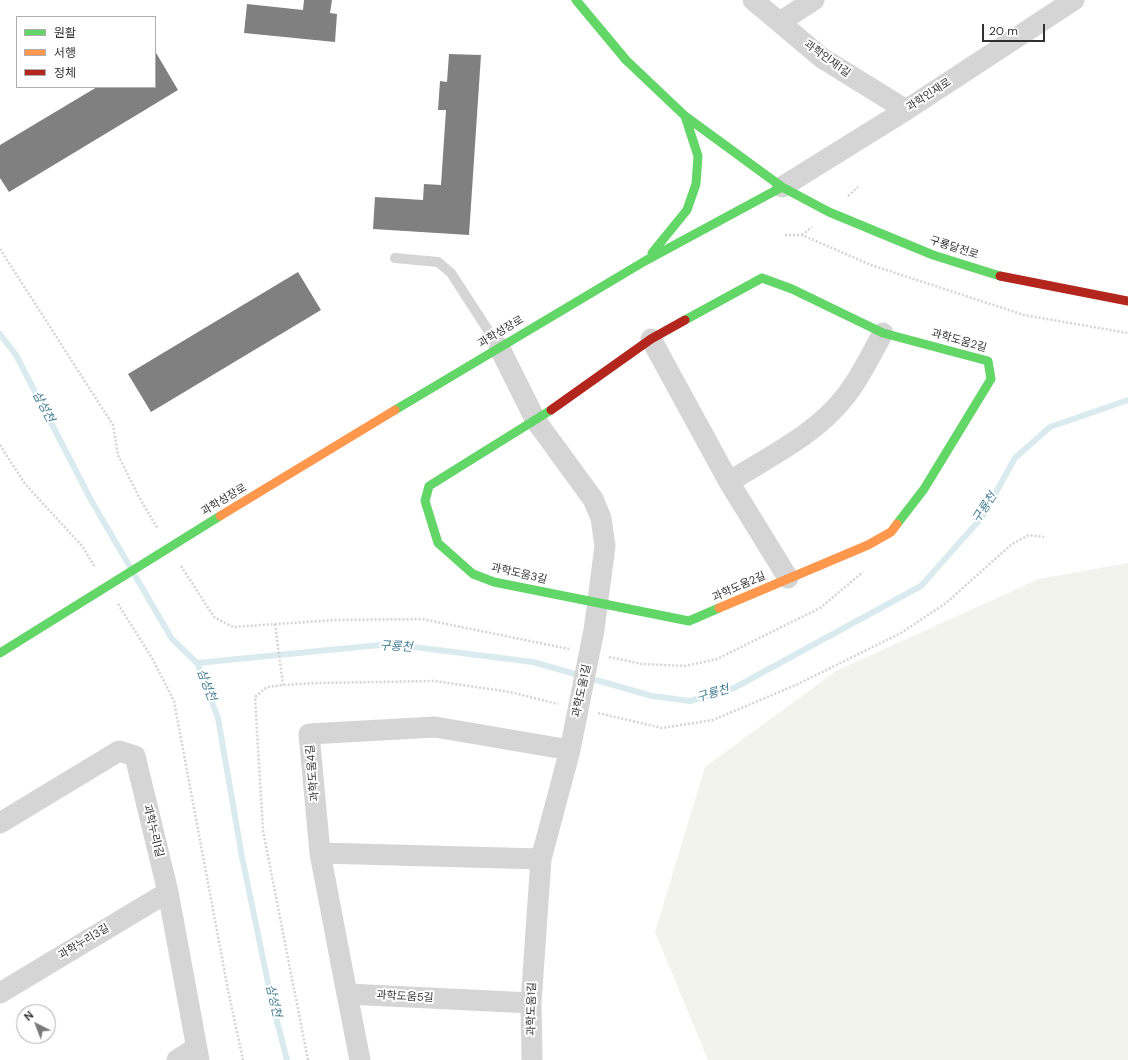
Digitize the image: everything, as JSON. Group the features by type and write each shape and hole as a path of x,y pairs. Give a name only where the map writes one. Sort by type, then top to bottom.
{"street":[{"path":"576,0 626,60 685,116 782,187"},
{"name":"과학인재1길","path":"753,0 822,58 906,110"},
{"path":"780,22 814,0"},
{"name":"과학인재로","path":"782,187 906,110 1074,0"},
{"path":"645,261 687,210 696,184 698,156 685,116"},
{"name":"과학성장로","path":"0,653 184,538 499,347 645,261 782,187"},
{"name":"구룡달전로","path":"782,187 829,212 933,255 1004,277 1128,301"},
{"name":"과학도움2길","path":"536,421 651,339 762,278 792,289 883,333 988,361 991,379 924,489 891,532 868,545 788,578 719,610 689,621 598,604"},
{"path":"729,482 801,436 824,418 844,398 883,333"},
{"path":"651,339 729,482 788,578"},
{"name":"과학도움1길","path":"499,347 536,421 593,499 601,518 605,546 594,630 571,743 541,859 531,1003 532,1060"},
{"name":"과학도움3길","path":"536,421 429,486 425,501 438,543 473,574 494,582 598,604"},
{"name":"과학도움4길","path":"320,853 309,734 435,726 571,743"},
{"name":"과학누리1길","path":"0,824 120,751 135,756 168,892 198,1054"},
{"path":"360,1060 320,853 541,859"},
{"name":"과학누리3길","path":"0,993 168,892"},
{"name":"과학도움5길","path":"347,994 531,1003"},
{"path":"177,1060 198,1054"}],"lane":[{"path":"395,258 438,262 451,273 499,347"}],"path":[{"path":"785,235 802,236 871,265 1024,315 1128,333"},
{"path":"0,249 113,425 118,455 140,499 160,532"},
{"path":"0,446 24,484 82,546 98,572"},
{"path":"177,559 214,617 233,627 336,620 422,619 574,650"},
{"path":"604,656 642,664 685,666 717,659 820,608 868,568"},
{"path":"115,599 152,658 174,701 243,1060"},
{"path":"275,624 283,685"}],"shaded area":[{"path":"1128,563 1128,1060 708,1060 655,932 705,767 836,671 1039,579"}],"building":[{"path":"304,0 332,0 330,13 337,14 335,42 244,33 247,4 303,10"},
{"path":"156,53 178,90 9,192 0,178 0,145 95,88 156,88"},
{"path":"449,54 481,55 469,235 373,229 375,197 423,200 424,184 441,185 446,110 438,110 440,81 447,82"},
{"path":"298,272 321,310 151,412 128,374"}],"waterway":[{"name":"삼성천","path":"0,334 16,355 91,500 172,639 197,663 218,718 242,857 272,1002 287,1060"},
{"name":"구룡천","path":"197,663 390,644 533,662 652,696 690,701 734,688 921,586 983,516 1015,458 1050,427 1128,400"}],"traffic: fast":[{"path":"576,0 626,60 685,116 782,187 829,212 933,255 1000,276"},
{"path":"652,253 687,210 696,184 698,156 685,116"},
{"path":"395,410 645,261 782,187"},
{"path":"762,278 792,289 883,333 988,361 991,379 924,489 897,524"},
{"path":"685,320 762,278"},
{"path":"551,410 429,486 425,501 438,543 473,574 494,582 689,621 719,608"},
{"path":"0,653 220,516"}],"traffic: slow":[{"path":"220,516 395,410"},
{"path":"719,608 868,545 891,532 897,524"}],"traffic: jam":[{"path":"1000,276 1128,301"},
{"path":"551,410 651,339 685,320"}]}
